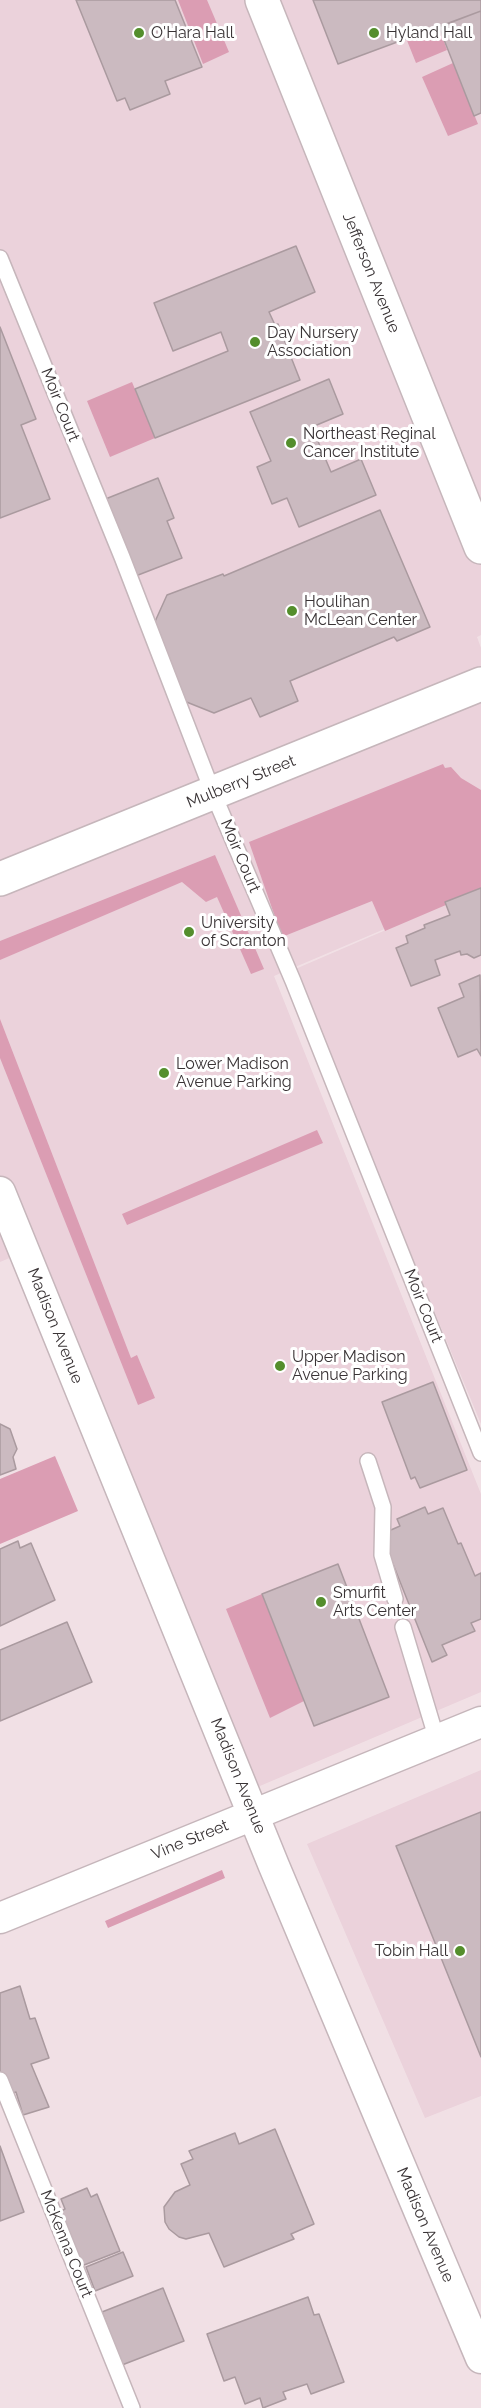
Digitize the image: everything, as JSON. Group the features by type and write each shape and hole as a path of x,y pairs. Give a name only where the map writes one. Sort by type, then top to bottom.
{"main road":[{"name":"Jefferson Avenue","path":"262,0 481,547"},
{"name":"Mulberry Street","path":"0,879 481,684"}],"street":[{"name":"Madison Avenue","path":"0,1192 254,1814 481,2358"},
{"name":"Vine Street","path":"0,1918 481,1722"}],"lane":[{"name":"Moir Court","path":"0,258 118,547 213,793 293,981 481,1453"},
{"path":"368,1461 382,1507 382,1555 395,1599"},
{"path":"404,1627 437,1740"},
{"name":"McKenna Court","path":"0,2080 132,2408"}],"shaded area":[{"name":"University of Scranton","path":"0,0 481,0 481,635 477,637 481,648 481,888 274,976 481,1494 481,1692 234,1797 19,1254 0,1262"},
{"path":"178,0 207,0 229,52 203,64"},
{"path":"439,27 447,50 416,63 406,38"},
{"path":"453,63 478,124 448,136 422,77"},
{"path":"132,382 155,438 110,457 87,401"},
{"path":"443,764 445,768 451,767 461,778 481,790 481,890 385,931 372,901 282,937 249,842"},
{"path":"215,855 264,969 251,974 217,897 206,902 182,882 0,960 0,941"},
{"path":"481,889 481,1424 293,970"},
{"path":"0,1019 131,1358 137,1355 155,1398 138,1405 0,1058"},
{"path":"317,1130 323,1143 127,1225 122,1214"},
{"path":"55,1456 78,1511 0,1544 0,1479"},
{"path":"262,1594 304,1701 270,1718 226,1609"},
{"path":"481,1770 481,2096 425,2118 307,1844"},
{"path":"222,1870 225,1878 108,1928 105,1921"}],"building":[{"name":"O'Hara Hall","path":"76,0 175,0 202,67 165,81 170,94 130,110 125,98 117,101"},
{"name":"Hyland Hall","path":"313,0 481,0 481,11 338,64"},
{"path":"481,11 481,113 474,116 439,27"},
{"name":"Day Nursery Association","path":"296,246 315,292 269,312 275,325 278,324 300,380 155,438 135,389 228,351 221,332 173,351 154,303"},
{"path":"0,327 36,419 21,425 50,499 0,518"},
{"name":"Northeast Reginal Cancer Institute","path":"329,379 343,414 312,427 331,472 361,459 376,495 299,527 287,498 272,504 257,467 271,461 250,412"},
{"path":"158,478 174,518 167,521 182,558 133,577 103,500"},
{"name":"Houlihan McLean Center","path":"380,510 430,627 397,641 394,637 290,681 298,701 260,717 251,698 214,713 184,701 153,626 167,595 223,574 224,576"},
{"path":"481,888 481,955 474,958 467,954 461,955 460,951 435,960 440,975 411,986 396,948 408,943 406,936 425,928 424,925 450,915 445,902"},
{"path":"480,975 481,1056 477,1049 458,1057 438,1008 464,997 459,984"},
{"path":"433,1382 467,1470 420,1488 415,1477 411,1479 382,1402"},
{"path":"0,1424 10,1429 17,1449 13,1457 16,1469 0,1475"},
{"path":"425,1507 428,1514 443,1508 475,1576 481,1573 481,1619 471,1623 475,1631 442,1645 447,1655 432,1662 385,1544 384,1533 400,1526 397,1519"},
{"path":"18,1541 20,1548 31,1543 55,1600 0,1626 0,1549"},
{"name":"Smurfit Arts Center","path":"338,1564 389,1697 314,1726 262,1594"},
{"path":"67,1622 92,1682 0,1721 0,1650"},
{"name":"Tobin Hall","path":"481,1812 481,2057 396,1846"},
{"path":"20,1986 30,2019 35,2018 49,2058 31,2064 49,2107 23,2115 16,2092 10,2094 0,2076 0,1993"},
{"path":"275,2129 314,2224 291,2234 294,2239 224,2267 209,2233 186,2239 179,2237 169,2229 165,2222 164,2207 175,2192 190,2185 181,2164 193,2159 189,2151 235,2133 239,2144"},
{"path":"0,2146 24,2212 0,2221"},
{"path":"87,2188 91,2197 97,2194 120,2251 79,2267 57,2213 65,2209 61,2199"},
{"path":"123,2252 133,2276 95,2291 86,2267"},
{"path":"163,2288 184,2341 122,2365 102,2312"},
{"path":"308,2297 314,2315 319,2314 344,2382 311,2394 307,2384 283,2392 286,2399 263,2408 260,2398 245,2404 235,2377 224,2381 207,2334"}],"place":[{"name":"O'Hara Hall","path":"139,33"},
{"name":"Hyland Hall","path":"374,33"},
{"name":"Day Nursery Association","path":"255,342"},
{"name":"Northeast Reginal Cancer Institute","path":"291,443"},
{"name":"Houlihan McLean Center","path":"292,611"},
{"name":"University of Scranton","path":"189,932"},
{"name":"Lower Madison Avenue Parking","path":"164,1073"},
{"name":"Upper Madison Avenue Parking","path":"280,1366"},
{"name":"Smurfit Arts Center","path":"321,1602"},
{"name":"Tobin Hall","path":"460,1951"}]}
